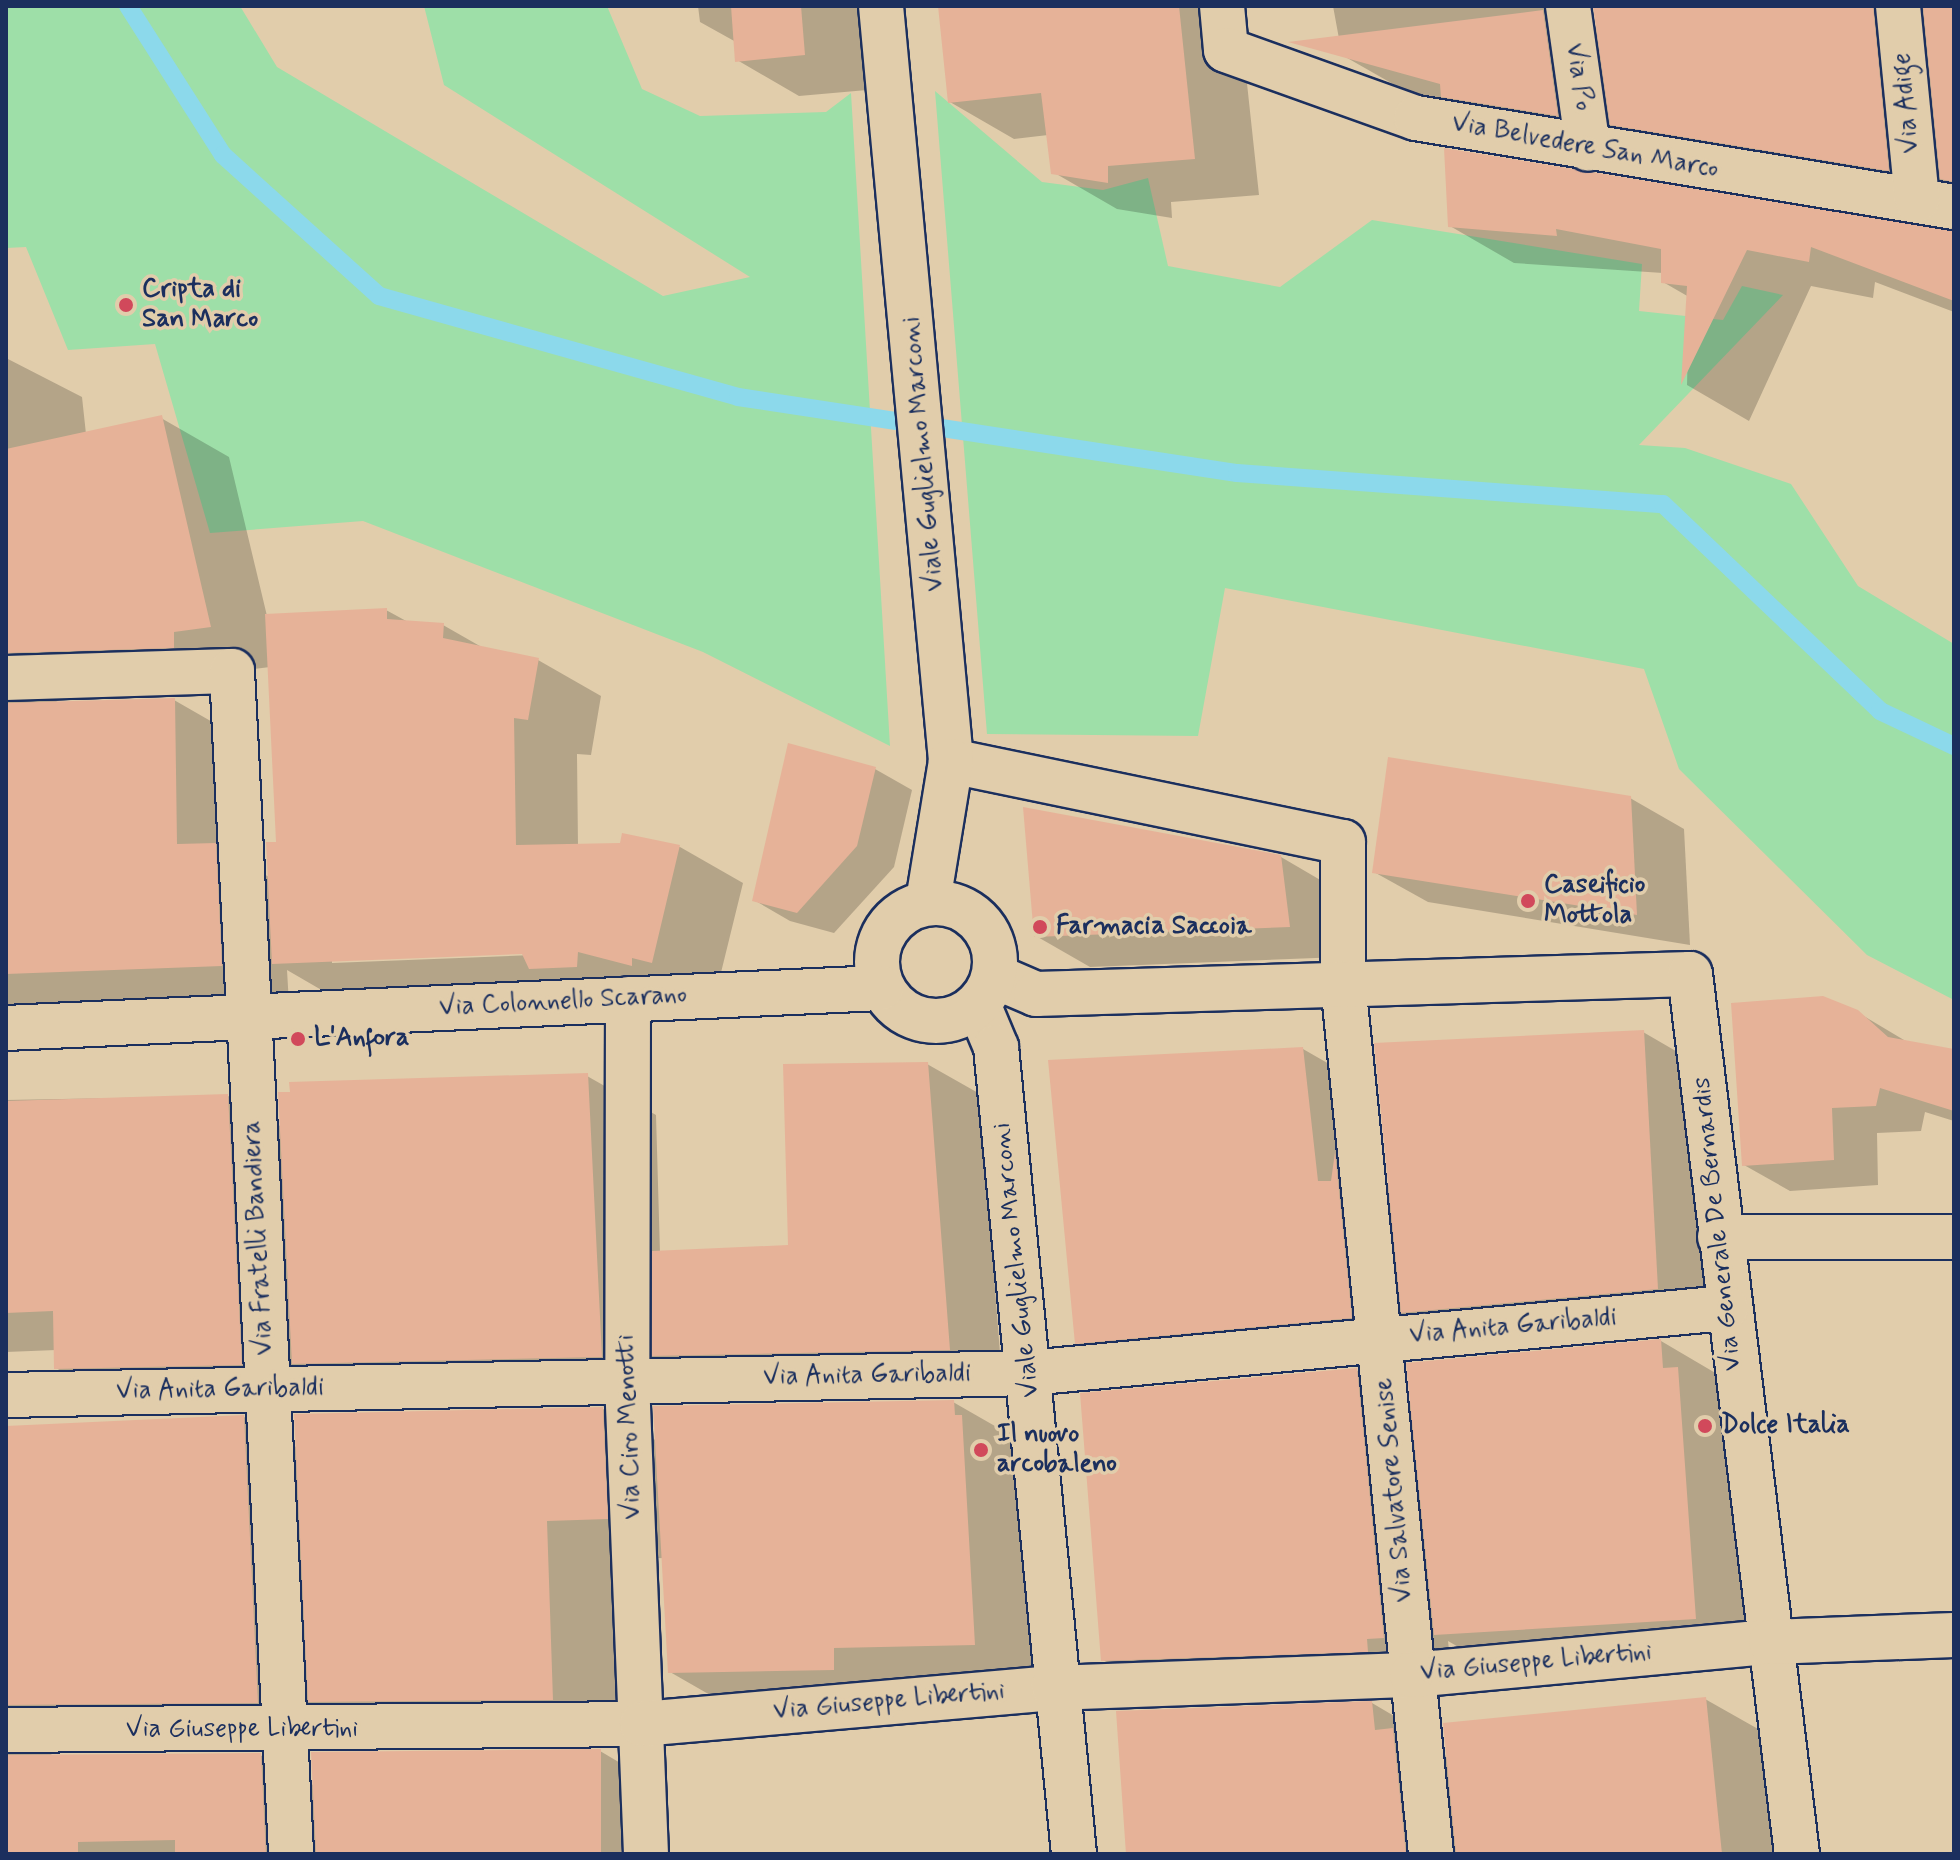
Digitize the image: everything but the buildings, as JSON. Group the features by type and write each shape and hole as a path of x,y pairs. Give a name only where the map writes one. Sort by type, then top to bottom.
{"street":[{"name":"Viale Guglielmo Marconi","path":"881,6 891,81 951,761 928,901 965,909 991,937 986,990 996,1047 1028,1373 1054,1688 1074,1854"},
{"name":"Via Belvedere San Marco","path":"1222,6 1226,50 1416,118 1588,149 1935,204"},
{"name":"Via Po","path":"1568,6 1588,149"},
{"name":"Via Adige","path":"1898,6 1935,204"},
{"name":"Via Fratelli Bandiera","path":"6,678 232,671 291,1854"},
{"name":"Via Salvatore Senise","path":"951,761 1343,842 1343,983 1431,1854"},
{"path":"928,901 894,916 876,950 881,988 907,1016 945,1021 986,990 1036,994 1343,983"},
{"name":"Via Generale De Bernardis","path":"1343,983 1690,974 1726,1308 1797,1854"},
{"name":"Via Colonnello Scarano","path":"6,1028 881,988"},
{"name":"Via Ciro Menotti","path":"628,999 627,1381 646,1854"},
{"path":"1720,1237 1954,1237"},
{"name":"Via Anita Garibaldi","path":"6,1395 1028,1373 1726,1308"},
{"name":"Via Giuseppe Libertini","path":"6,1730 284,1731 642,1724 1054,1688 1412,1675 1771,1642 1954,1635"}],"green space":[{"path":"6,6 240,6 277,67 663,296 750,277 444,85 424,6 607,6 642,89 700,116 826,112 851,93 890,746 703,652 363,521 210,533 155,344 68,350 26,247 6,248"},
{"path":"935,91 1042,182 1103,190 1148,178 1168,266 1280,287 1372,220 1642,264 1639,311 1723,320 1742,286 1783,295 1639,445 1685,448 1791,484 1858,586 1954,644 1954,1000 1867,955 1679,769 1644,669 1225,588 1198,736 987,734"}],"waterway":[{"path":"128,6 223,155 379,296 738,397 1237,473 1663,504 1880,711 1954,746"}],"place":[{"name":"Cripta di San Marco","path":"126,305"},
{"name":"Caseificio Mottola","path":"1528,901"},
{"name":"Farmacia Saccoia","path":"1040,927"},
{"name":"L'Anfora","path":"298,1039"},
{"name":"Dolce Italia","path":"1705,1426"},
{"name":"Il nuovo arcobaleno","path":"981,1450"}]}
